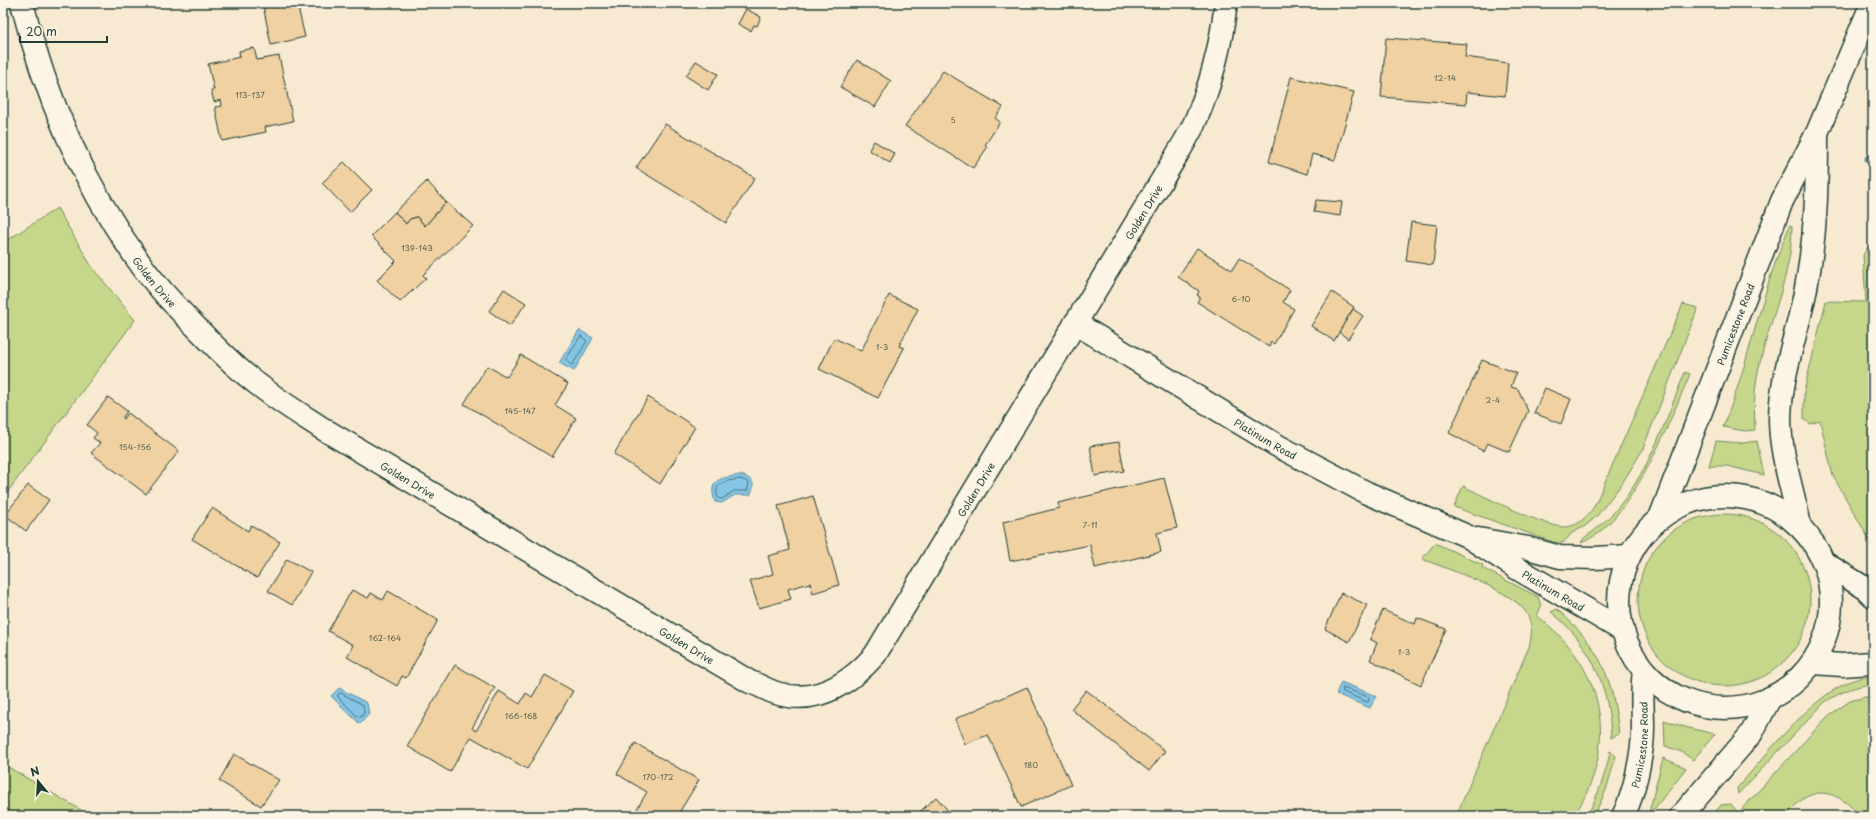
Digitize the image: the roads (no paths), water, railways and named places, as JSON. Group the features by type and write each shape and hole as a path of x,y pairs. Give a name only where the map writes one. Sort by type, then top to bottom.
{"street":[{"name":"Golden Drive","path":"22,3 32,45 54,104 78,159 109,216 142,266 176,307 216,348 260,386 320,427 746,680 777,693 801,696 821,693 841,686 858,674 875,655 1162,180 1193,125 1214,72 1224,23 1226,3"},
{"name":"Pumicestone Road","path":"1660,518 1782,200 1817,133 1872,3"},
{"name":"Pumicestone Road","path":"1800,526 1784,456 1781,412 1782,391 1806,289 1816,223 1817,133"},
{"name":"Platinum Road","path":"1075,323 1278,446 1367,493 1466,536 1518,569 1622,630"},
{"path":"1716,496 1747,498 1776,508 1800,526 1815,544 1826,564 1832,598 1828,632 1813,662 1794,684 1770,698 1736,708 1702,706 1670,693 1644,671 1631,652 1622,630 1618,604 1621,580 1629,556 1642,535 1660,518 1686,503 1716,496"},
{"name":"Platinum Road","path":"1466,536 1528,548 1560,557 1595,558 1629,556"},
{"path":"1826,564 1865,588 1873,596"},
{"path":"1813,662 1842,665 1873,662"},
{"name":"Pumicestone Road","path":"1623,816 1627,808 1638,769 1642,742 1643,731 1641,693 1644,671"},
{"path":"1681,816 1751,734 1770,698"}],"water":[{"path":"579,330 593,338 574,371 559,363"},
{"path":"740,475 748,478 752,482 753,488 750,495 735,495 722,503 715,502 713,488 715,484 727,477"},
{"path":"1341,682 1376,696 1370,708 1336,694"},
{"path":"339,688 367,703 369,714 360,724 331,696"}],"waterway":[{"path":"1869,159 1873,161"}]}
